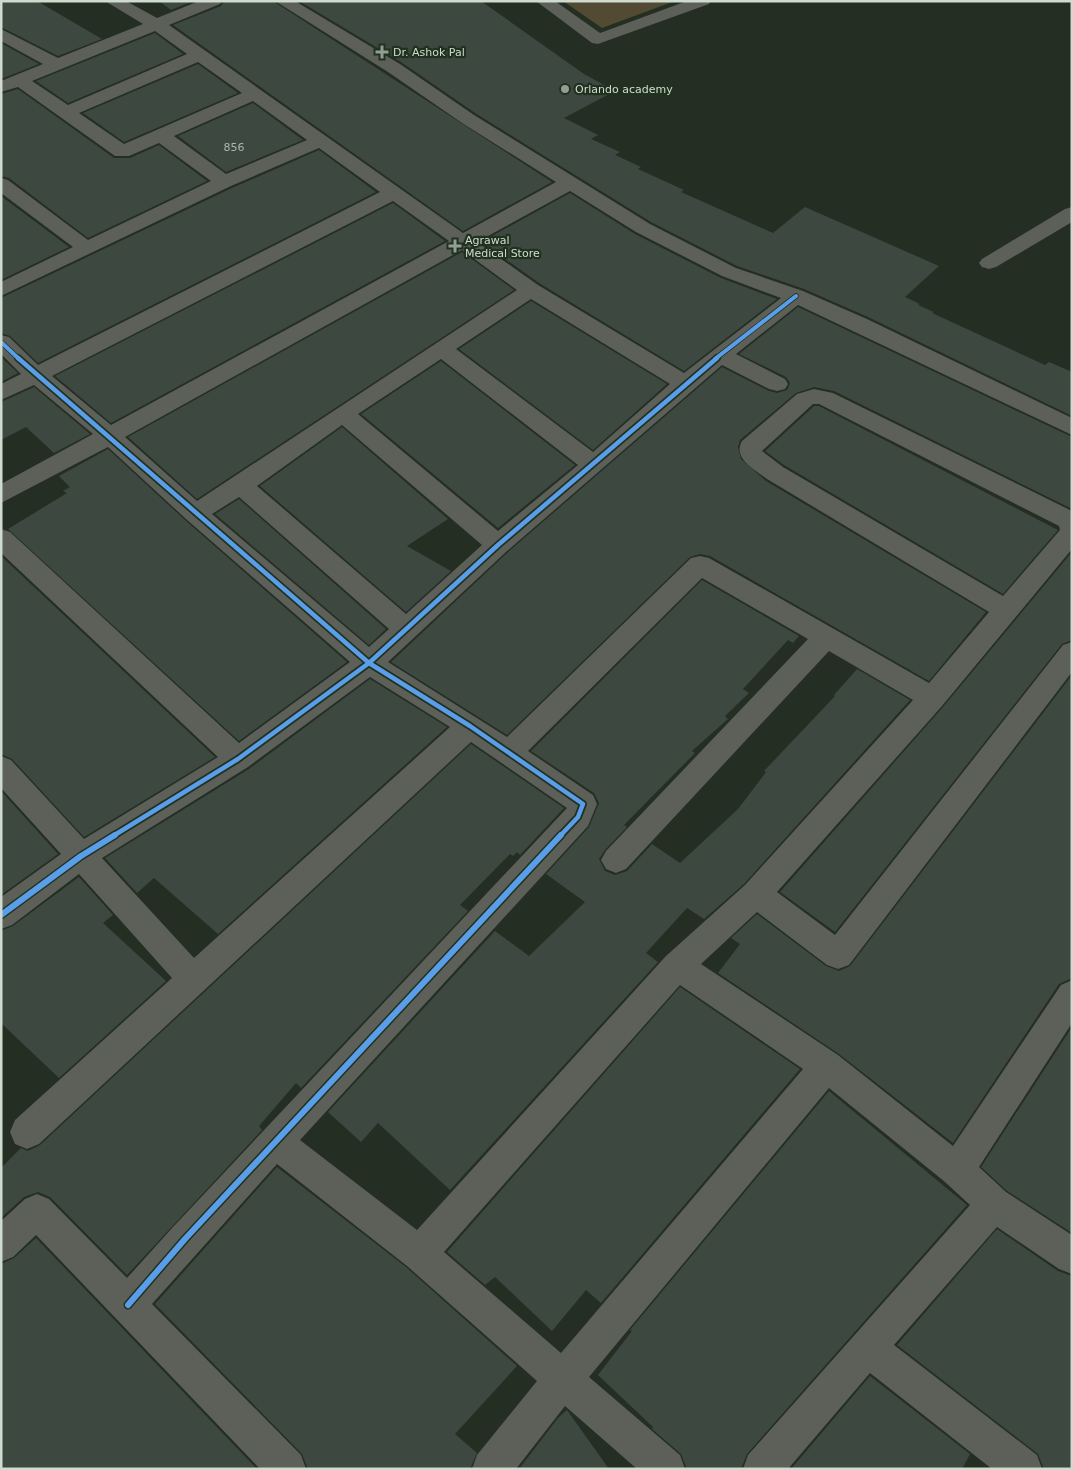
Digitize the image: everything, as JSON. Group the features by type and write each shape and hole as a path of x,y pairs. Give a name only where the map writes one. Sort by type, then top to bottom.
{"street":[{"path":"113,1 156,24 531,290 685,382"},
{"path":"1,88 214,1"},
{"path":"283,1 394,68 468,119 643,228 729,272 796,296 1072,427"},
{"path":"544,1 598,39 703,1"},
{"path":"1,34 57,64"},
{"path":"65,113 200,55"},
{"path":"20,80 122,152 255,94"},
{"path":"160,135 224,182"},
{"path":"1,290 224,182 319,141"},
{"path":"1,495 571,182"},
{"path":"1,184 86,248"},
{"path":"1,393 393,193"},
{"path":"989,263 1072,213"},
{"path":"195,513 241,485 342,413 531,290"},
{"path":"1,915 81,856 238,759 369,663 498,545 594,465 685,382 796,296"},
{"path":"1,342 36,375 109,435 195,513 369,663 470,726 583,804 578,817 185,1239 128,1306"},
{"path":"441,348 594,465"},
{"path":"721,356 777,384"},
{"path":"419,1254 677,966 756,894 932,698 1006,610 1072,531 1071,521 825,398 814,396 805,399 750,447 751,454 774,473 1006,610"},
{"path":"342,413 498,545"},
{"path":"241,485 406,629"},
{"path":"1,538 238,759"},
{"path":"509,752 700,565 932,698"},
{"path":"616,860 826,637"},
{"path":"756,894 838,955 1072,652"},
{"path":"26,1132 192,978 470,726"},
{"path":"1,768 192,978"},
{"path":"677,966 827,1066 957,1170 994,1204 1072,1256"},
{"path":"957,1170 1072,995"},
{"path":"491,1469 563,1379 827,1066"},
{"path":"276,1142 419,1254 666,1469"},
{"path":"762,1469 994,1204"},
{"path":"1,1245 37,1211 287,1469"},
{"path":"868,1348 1023,1469"}],"shaded area":[{"path":"563,1 675,1 602,28"}],"building":[{"path":"1,1 37,1 102,39 58,56 1,27"},
{"path":"159,1 193,1 171,10"},
{"path":"224,1 273,1 552,182 463,231 173,25 221,6"},
{"path":"299,1 481,1 584,74 615,91 564,118 598,135 591,139 620,152 615,155 641,167 638,169 684,190 681,192 773,233 805,207 939,266 905,297 934,312 932,313 1045,365 1049,362 1072,372 1072,416 868,317 804,289 737,266 651,222 475,113 401,62"},
{"path":"155,33 183,54 68,103 36,81"},
{"path":"1,43 39,64 1,79"},
{"path":"198,64 238,93 124,142 83,113"},
{"path":"18,89 114,158 130,158 159,145 207,181 88,238 9,178 1,176 1,94"},
{"path":"253,103 303,140 226,172 178,136"},
{"path":"319,150 376,192 38,363 10,336 1,333 1,298 232,188"},
{"path":"570,193 635,234 721,278 777,299 684,371 539,283 481,242"},
{"path":"1,196 69,247 1,280"},
{"path":"393,203 445,241 111,423 55,376"},
{"path":"462,252 514,290 197,499 128,437"},
{"path":"531,301 667,384 593,450 459,349"},
{"path":"798,307 1072,437 1072,509 834,391 814,387 796,393 740,440 738,447 741,459 766,481 986,612 929,681 710,556 700,554 690,557 507,735 391,662 508,552 722,367 769,391 777,393 787,390 790,383 786,377 739,354"},
{"path":"1,357 18,373 1,382"},
{"path":"441,361 575,465 498,528 361,414"},
{"path":"34,387 90,434 54,453 26,427 1,440 1,402"},
{"path":"814,406 819,406 1058,530 1003,594 784,465 765,451"},
{"path":"342,427 448,519 407,546 451,571 406,612 260,486"},
{"path":"108,449 185,520 347,662 239,741 8,529 67,493 63,491 70,487 59,476"},
{"path":"239,499 386,629 369,645 215,514"},
{"path":"1072,552 1072,640 1062,644 835,932 780,892 943,707"},
{"path":"1,556 215,757 84,837 12,759 1,754"},
{"path":"702,580 799,636 793,643 788,640 743,689 749,693 725,716 728,719 692,751 695,753 624,825 627,827 599,859 605,871 615,875 627,871 652,844 680,863 738,809 766,772 764,771 835,696 857,669 910,700 744,884 704,919 687,908 646,953 658,962 450,1190 378,1123 361,1142 328,1112 495,931 529,956 585,902 546,874 589,827 599,803 594,793 531,751"},
{"path":"1072,675 1072,978 1059,984 953,1143 839,1054 718,973 740,944 731,938 757,914 826,966 839,971 850,966"},
{"path":"370,679 447,727 218,934 154,878 137,893 105,858 249,769"},
{"path":"471,744 564,808 520,855 517,852 513,856 510,854 460,905 468,911 301,1088 296,1083 259,1126 262,1130 127,1275 50,1197 38,1192 24,1197 1,1218 1,1168 21,1148 28,1151 40,1145"},
{"path":"1,791 58,854 1,895"},
{"path":"79,877 113,915 103,923 166,981 59,1078 1,1023 1,931 13,926"},
{"path":"680,987 800,1069 601,1303 586,1290 552,1331 495,1277 485,1285 447,1252"},
{"path":"1072,1027 1072,1233 1007,1191 981,1167"},
{"path":"829,1091 967,1205 747,1454 741,1469 687,1469 681,1454 652,1429 653,1427 598,1375 632,1331 630,1330"},
{"path":"277,1167 406,1267 517,1366 455,1434 477,1453 470,1469 308,1469 302,1454 155,1304"},
{"path":"997,1229 1058,1271 1072,1276 1072,1469 1044,1469 1038,1454 897,1345"},
{"path":"36,1238 257,1469 1,1469 1,1264 14,1258"},
{"path":"870,1376 970,1454 962,1469 791,1469"},
{"path":"567,1410 609,1469 519,1469 558,1418"}],"cycle path":[{"path":"1,915 81,856 238,759 369,663 498,545 594,465 685,383 796,296"},
{"path":"1,342 36,375 109,435 195,513 369,663 470,726 583,804 578,817 185,1239 128,1305"}],"place":[{"name":"Dr. Ashok Pal","path":"382,52"},
{"name":"Orlando academy","path":"565,89"},
{"name":"Agrawal Medical Store","path":"455,246"}]}
